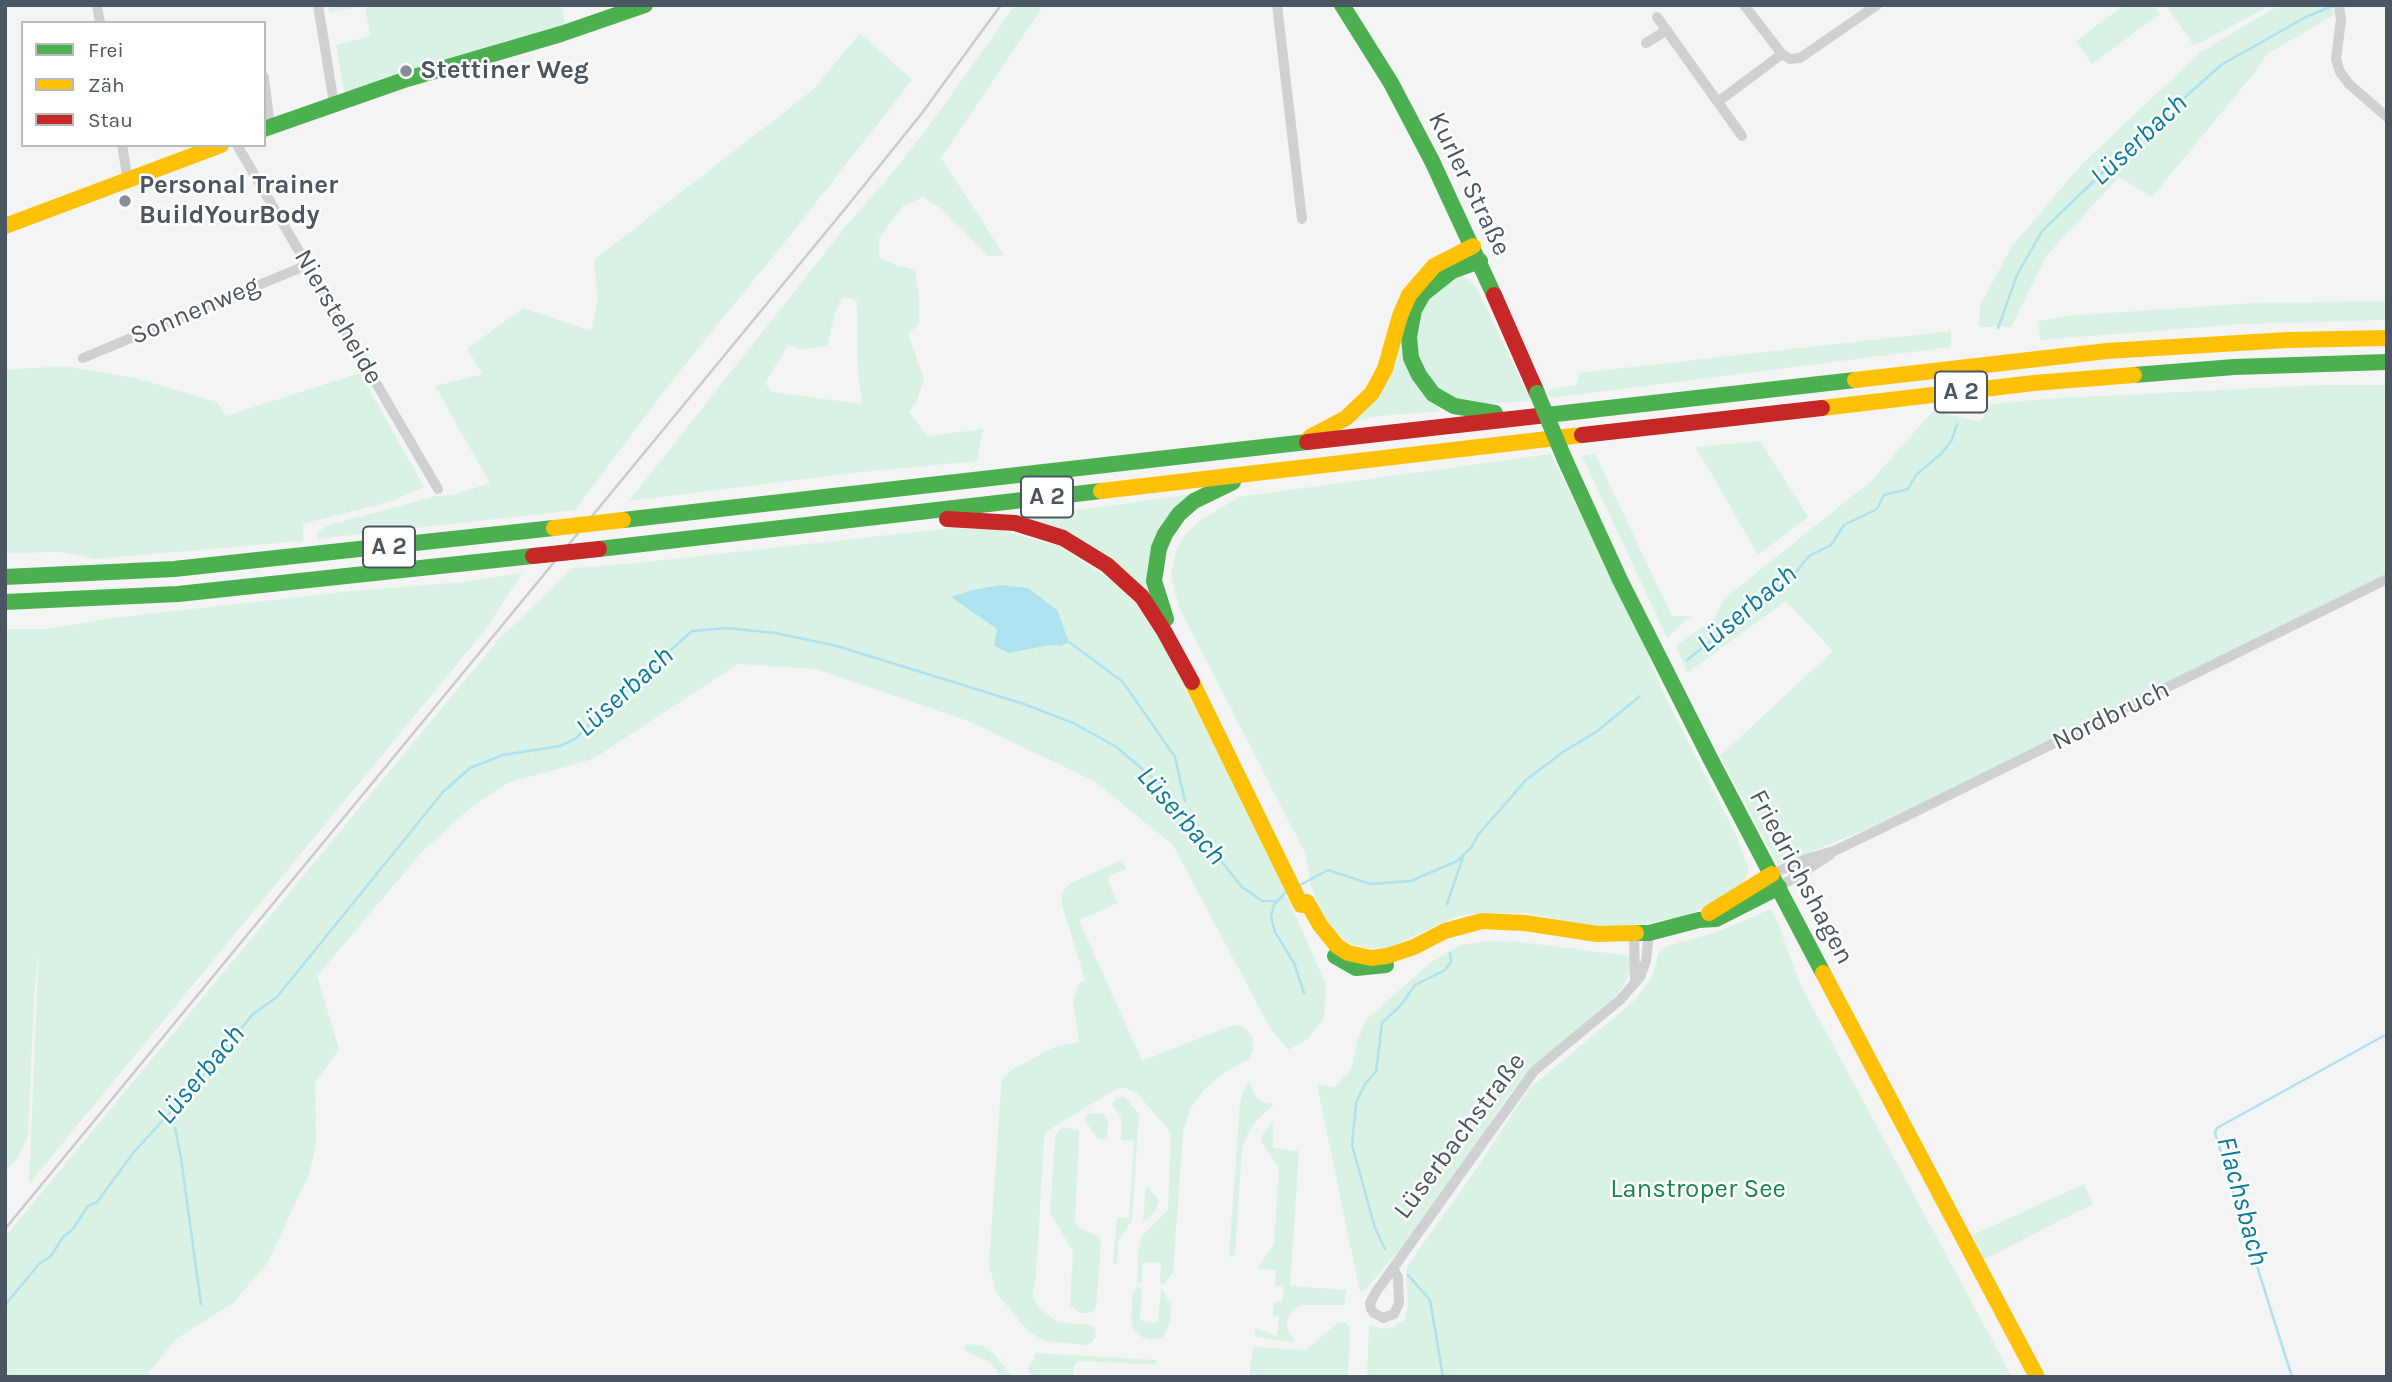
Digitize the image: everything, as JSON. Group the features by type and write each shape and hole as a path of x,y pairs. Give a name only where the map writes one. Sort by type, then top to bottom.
{"main road":[{"name":"Kurler Straße","path":"1342,5 1391,83 1476,253 1537,393"},
{"path":"267,128 407,79 639,6"},
{"path":"5,226 216,147"},
{"path":"1476,253 1437,280 1423,294 1411,322 1411,358 1433,394 1454,406 1527,417"},
{"path":"1296,443 1346,418 1372,393 1385,369 1409,295 1434,266 1476,253"},
{"name":"A 2","path":"5,578 174,569 554,528 2107,351 2254,341 2387,338"},
{"name":"A 2","path":"5,602 178,594 599,549 2104,377 2234,367 2387,362"},
{"name":"Friedrichshagen","path":"1537,393 1620,580 2037,1377"},
{"path":"1250,474 1194,501 1179,514 1164,534 1154,582 1164,615 1304,903 1328,936 1348,953 1371,958 1387,956 1414,947 1445,931 1482,922 1525,923 1597,934 1642,933 1699,920 1776,881"},
{"path":"844,520 964,519 1015,523 1063,538 1107,565 1142,597 1159,621 1286,867"}],"street":[{"path":"318,5 334,104"},
{"path":"1277,5 1302,219"},
{"path":"1744,5 1782,54 1790,59 1800,58 1877,5"},
{"path":"2339,6 2341,20 2336,59 2340,72 2349,84 2387,117"},
{"path":"1657,17 1742,136"},
{"path":"1646,43 1667,30"},
{"path":"1719,101 1782,54"},
{"path":"122,147 128,181"},
{"name":"Niersteheide","path":"238,147 438,489"},
{"name":"Sonnenweg","path":"83,358 307,265"},
{"name":"Nordbruch","path":"1776,881 1806,859 1835,851 2387,579"},
{"name":"Lüserbachstraße","path":"1393,1269 1534,1071 1620,1000 1643,971 1642,933"}],"green space":[{"path":"328,5 562,5 565,25 345,94 336,45 370,36 365,6 329,12"},
{"path":"1015,5 1044,5 941,158 1004,255 988,256 942,209 923,197 903,206 879,238 879,257 915,270 919,324 908,334 924,379 917,401 909,412 927,436 983,429 977,461 862,472 629,501 850,221 927,129","holes":["842,298 857,301 858,373 862,404 772,392 765,383 788,345 801,349 827,346 835,313"]},
{"path":"2124,5 2154,5 2160,14 2092,64 2076,41"},
{"path":"2166,5 2271,5 2194,46"},
{"path":"2280,5 2332,5 2334,15 2267,54 2152,197 2119,177 2046,256 2011,327 1979,327 1980,306 2012,246 2082,164 2201,52"},
{"path":"860,33 912,80 675,377 575,510 317,539 317,534 326,526 436,496 453,495 490,483 435,386 483,374 467,349 523,308 591,331 598,299 594,260 814,89"},
{"path":"1458,274 1477,288 1531,401 1467,405 1439,390 1418,359 1416,325 1429,296"},
{"path":"2387,301 2387,320 2243,324 2040,340 2038,321 2067,316 2252,303"},
{"path":"1404,325 1440,411 1380,416 1347,423"},
{"path":"1951,331 1951,347 1551,398 1548,390 1576,385 1579,373"},
{"path":"64,366 135,378 217,402 226,416 360,373 424,487 392,501 303,524 303,541 95,559 62,552 5,553 5,370"},
{"path":"2319,385 2387,385 2387,578 1877,825 1778,865 1720,756 1833,651 1786,601 1687,673 1676,646 1713,620 1724,599 1871,481 1934,410 1980,422 1991,404"},
{"path":"1760,441 1808,517 1758,555 1696,447"},
{"path":"1551,454 1643,642 1662,690 1736,835 1749,870 1746,878 1738,889 1687,916 1629,926 1589,926 1526,913 1467,914 1388,948 1365,948 1349,943 1336,933 1321,911 1311,886 1305,853 1179,607 1171,574 1177,548 1186,534 1201,520 1239,497"},
{"path":"1595,454 1672,616 1691,616 1667,638 1582,456"},
{"path":"1194,494 1183,502 1152,601 1008,516 1072,511"},
{"path":"951,528 1000,530 1058,546 1111,580 1137,605 1161,641 1268,853 1326,985 1324,1018 1308,1039 1288,1050 1269,1026 1173,845 1094,781 968,721 816,669 738,664 593,759 507,783 470,808 421,853 317,976 339,1049 315,1083 316,1146 309,1174 268,1262 233,1303 176,1339 145,1377 5,1377 5,1237 498,640 573,568"},
{"path":"522,573 485,630 29,1184 39,946 28,1136 19,1156 5,1171 5,629 47,629 113,618 353,591 463,582"},
{"path":"1122,860 1126,869 1111,875 1108,881 1118,903 1079,920 1142,1061 1233,1025 1248,1031 1253,1039 1253,1049 1250,1058 1221,1075 1204,1090 1191,1108 1183,1132 1173,1272 1164,1284 1161,1284 1160,1280 1161,1263 1143,1262 1141,1283 1137,1283 1138,1252 1141,1237 1168,1210 1171,1133 1137,1093 1125,1088 1116,1089 1047,1131 1044,1138 1036,1275 1032,1296 1039,1307 1058,1322 1090,1325 1095,1329 1096,1336 1087,1345 1044,1341 1028,1331 996,1292 989,1265 1002,1080 1011,1070 1055,1047 1079,1042 1073,1002 1078,984 1085,980 1062,905 1062,896 1065,888 1073,882"},
{"name":"Lanstroper See","path":"1769,910 1779,926 1799,982 2012,1377 1367,1377 1369,1325 1383,1329 1393,1327 1404,1320 1408,1306 1408,1265 1528,1090 1635,1000 1651,979 1659,952 1667,946 1714,933"},
{"path":"1487,941 1520,942 1631,956 1630,970 1625,984 1612,1000 1529,1069 1401,1248 1366,1289 1360,1292 1317,1085 1334,1087 1351,1070 1358,1038 1367,1019 1430,963 1460,945"},
{"path":"1250,1081 1257,1098 1262,1102 1274,1104 1253,1124 1242,1147 1235,1255 1231,1258 1229,1254 1240,1104 1243,1091"},
{"path":"1125,1097 1139,1114 1132,1220 1118,1241 1117,1264 1113,1264 1117,1218 1129,1218 1134,1141 1121,1140 1122,1122 1112,1105 1115,1099"},
{"path":"1088,1114 1103,1114 1108,1120 1107,1139 1098,1139 1085,1119"},
{"path":"1273,1121 1273,1148 1299,1151 1290,1286 1346,1290 1344,1305 1301,1305 1291,1312 1287,1321 1288,1331 1295,1342 1255,1337 1255,1328 1277,1336 1279,1316 1273,1315 1274,1302 1282,1302 1284,1287 1275,1286 1276,1270 1257,1269 1274,1244 1279,1167 1263,1145 1261,1137"},
{"path":"1064,1127 1079,1131 1075,1222 1079,1227 1099,1237 1101,1245 1096,1307 1093,1312 1087,1313 1080,1313 1070,1306 1073,1251 1050,1213 1055,1139 1058,1131"},
{"path":"2084,1184 2093,1204 1983,1260 1973,1235"},
{"path":"1146,1185 1159,1201 1155,1212 1143,1222"},
{"path":"1137,1287 1142,1288 1140,1320 1158,1322 1161,1289 1171,1303 1170,1323 1162,1338 1151,1340 1134,1330 1131,1318 1133,1291 1136,1291"},
{"path":"1339,1322 1345,1322 1350,1327 1348,1377 1249,1377 1253,1347 1306,1350"},
{"path":"966,1344 983,1346 993,1353 1013,1377 1001,1377 990,1362 963,1350"},
{"path":"1035,1353 1157,1362 1144,1364 1078,1361 1074,1365 1073,1377 1032,1377 1027,1369 1034,1360"}],"water":[{"path":"999,585 1028,588 1057,610 1069,642 1061,646 1049,645 1009,653 994,646 997,629 951,597"}],"waterway":[{"name":"Lüserbach","path":"1998,328 2017,275 2042,231 2125,151 2221,65 2306,17 2335,5"},
{"name":"Lüserbach","path":"1687,660 1737,620 1751,599 1771,586 1791,578 1809,556 1831,545 1844,525 1877,509 1884,495 1908,489 1916,475 1941,454 1952,440 1957,424"},
{"name":"Lüserbach","path":"5,1305 39,1264 51,1256 88,1206 97,1202 134,1152 194,1086 253,1014 277,997 443,792 470,768 503,755 560,746 575,739 692,631 727,628 775,633 837,646 1024,704 1073,723 1115,746 1159,783 1242,887 1262,901 1277,901"},
{"path":"1069,642 1123,682 1175,757 1185,801"},
{"path":"1300,885 1328,870 1371,884 1411,881 1457,861 1471,848 1478,835 1526,780 1563,752 1596,732 1640,696"},
{"path":"1447,904 1463,857"},
{"path":"1285,893 1274,905 1271,917 1275,932 1294,963 1304,993"},
{"path":"1385,1249 1375,1228 1352,1145 1356,1103 1365,1084 1376,1072 1382,1023 1401,1005 1415,985 1445,970 1451,962 1450,953"},
{"name":"Flachsbach","path":"2292,1377 2215,1133 2217,1128 2387,1034"},
{"path":"175,1128 201,1304"},
{"path":"1408,1275 1430,1300 1443,1377"}],"railway":[{"path":"5,1229 849,204 922,113 1001,5"}],"traffic: fast":[{"path":"266,128 407,79 561,34 645,5"},
{"path":"1342,5 1391,83 1432,161 1494,295"},
{"path":"1480,261 1452,271 1423,294 1414,310 1409,337 1411,358 1433,394 1454,406 1495,413"},
{"path":"2134,375 2234,367 2387,362"},
{"path":"1538,416 1855,380"},
{"path":"1537,393 1565,460"},
{"path":"623,520 1307,442"},
{"path":"1565,460 1620,580 1823,973"},
{"path":"1166,619 1154,581 1159,548 1165,534 1179,514 1194,501 1233,482"},
{"path":"599,549 1101,491"},
{"path":"5,577 174,569 554,528"},
{"path":"5,602 178,594 533,556"},
{"path":"1636,933 1649,933 1699,920 1716,919 1779,887"},
{"path":"1335,956 1356,968 1386,965"}],"traffic: slow":[{"path":"5,226 216,147"},
{"path":"1310,437 1346,418 1372,393 1385,369 1409,295 1434,266 1473,246"},
{"path":"1855,380 2107,351 2288,340 2387,338"},
{"path":"1822,408 2034,383 2134,375"},
{"path":"1101,491 1582,435"},
{"path":"554,528 623,520"},
{"path":"1192,682 1301,905"},
{"path":"1709,913 1772,874"},
{"path":"1307,902 1320,925 1337,946 1348,953 1371,958 1387,956 1414,947 1445,931 1482,921 1525,923 1597,934 1636,933"},
{"path":"1823,973 2037,1377"}],"traffic: jam":[{"path":"1494,295 1537,393"},
{"path":"1582,435 1822,408"},
{"path":"1307,442 1538,416"},
{"path":"947,519 1015,523 1063,538 1107,565 1142,597 1192,682"},
{"path":"533,556 599,549"}],"place":[{"name":"Stettiner Weg","path":"406,71"},
{"name":"Personal Trainer BuildYourBody","path":"125,201"}]}
